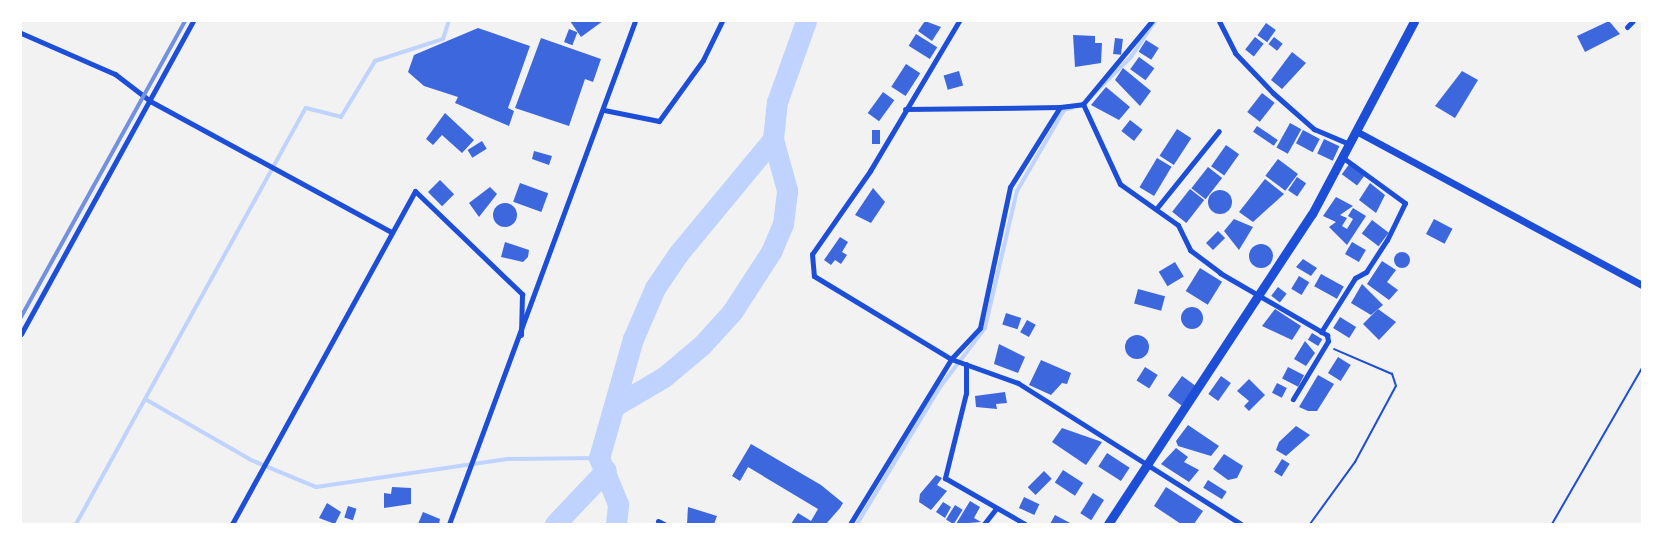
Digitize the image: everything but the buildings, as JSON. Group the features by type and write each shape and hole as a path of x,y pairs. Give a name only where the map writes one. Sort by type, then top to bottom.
{"highway":[{"path":"1108,524 1260,293 1342,157 1414,21"}],"street":[{"path":"21,334 193,21"},
{"path":"449,524 521,335 635,21"},
{"path":"604,110 659,121 703,60 722,21"},
{"path":"958,21 810,263 814,276 959,362 1017,383 1241,524"},
{"path":"1084,106 1152,21"},
{"path":"1219,21 1235,53 1273,93 1314,129 1349,144"},
{"path":"21,33 115,74 150,101 391,232"},
{"path":"850,524 980,328 1010,187 1060,106"},
{"path":"905,109 1084,106"},
{"path":"1084,106 1120,184 1179,225 1190,250 1322,332 1326,346 1293,399"},
{"path":"1156,209 1219,130"},
{"path":"1356,130 1642,285"},
{"path":"1322,332 1354,278 1365,272 1387,240 1405,203 1342,157"},
{"path":"232,524 415,190 522,294 521,335"},
{"path":"959,362 966,393 945,478 995,510 1025,524"},
{"path":"984,524 995,510"}],"path":[{"path":"1310,524 1355,462 1397,381 1392,374 1326,346"},
{"path":"1552,524 1642,368"}],"waterway":[{"path":"76,524 306,108 341,117 375,61 443,39 449,21"},
{"path":"618,404 664,377 702,345 732,312 771,252 783,224 787,190 773,139 777,102 806,21"},
{"path":"1082,105 1131,57 1155,21"},
{"path":"857,524 940,387 985,328 1017,191 1064,110 1072,108"},
{"path":"616,524 618,504 599,458 633,339 655,288 678,254 773,139"},
{"path":"145,399 251,460 316,487 509,459 599,458"},
{"path":"555,524 606,470"}],"railway":[{"path":"21,317 185,21"}]}
